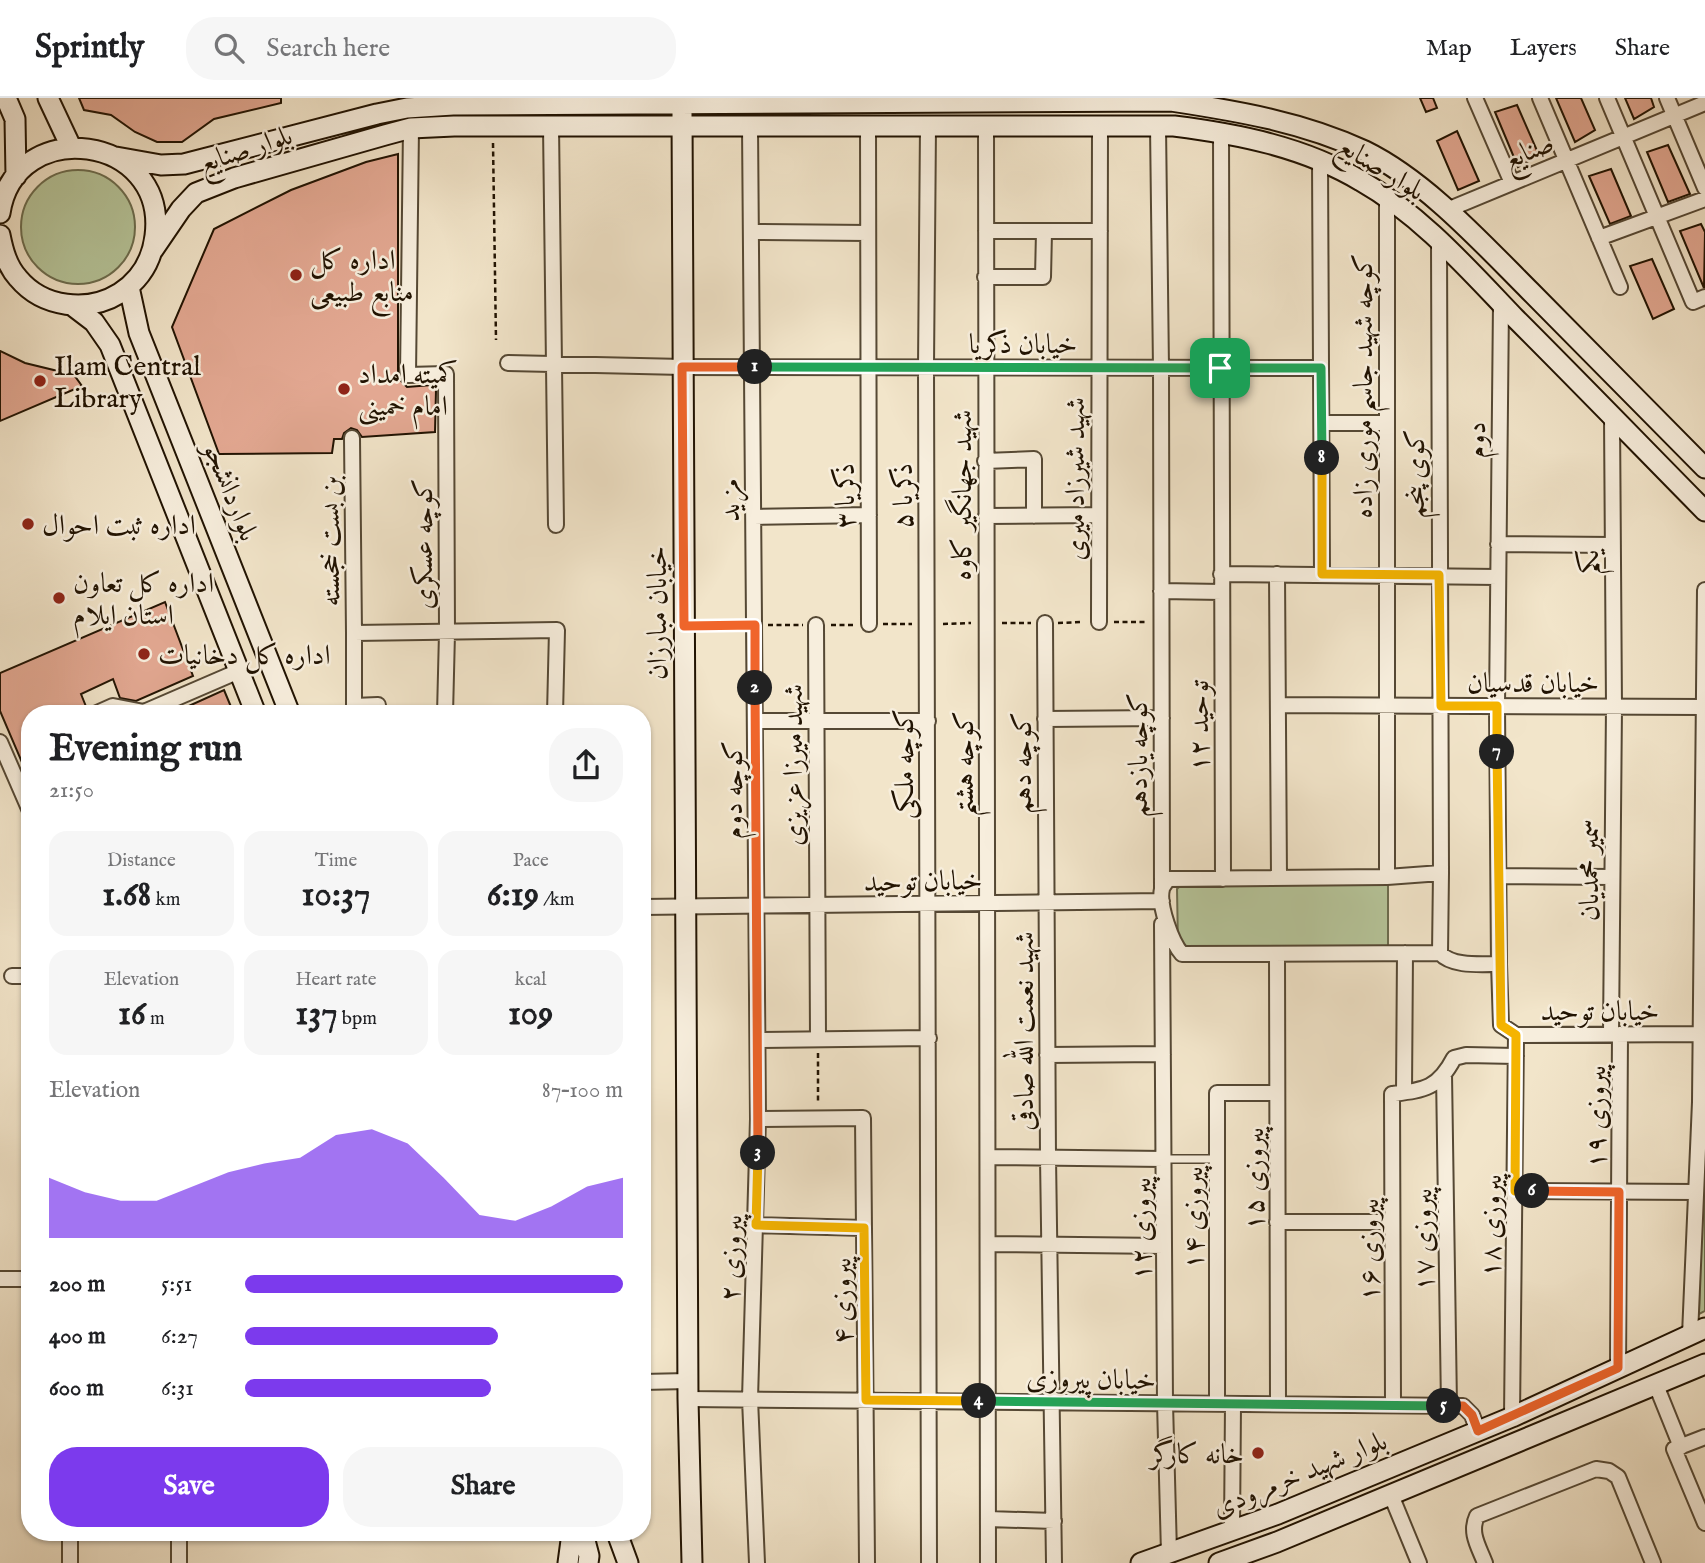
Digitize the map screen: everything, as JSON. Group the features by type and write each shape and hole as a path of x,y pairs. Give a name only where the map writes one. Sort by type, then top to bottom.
{"street":[{"path":"6,98 15,119 16,176"},
{"path":"0,214 6,192 16,176 31,162 50,152 71,147 48,98"},
{"path":"425,98 444,106"},
{"path":"1540,98 1620,288"},
{"path":"1607,98 1657,216 1699,299"},
{"path":"1667,98 1705,188"},
{"path":"1478,99 1512,183"},
{"name":"خیابان مبارزان","path":"681,100 688,1390 692,1563"},
{"name":"بلوار صنایع","path":"71,147 102,150 116,157 162,164 184,164 407,108 561,101 1171,101 1249,114 1316,131 1367,153 1425,190 1705,468"},
{"name":"صنایع","path":"1447,210 1705,103"},
{"path":"1244,137 1249,114"},
{"name":"بلوار صنایع","path":"129,287 144,270 153,250 195,193 234,178 411,128 1100,125 1158,126 1221,132 1320,160 1362,181 1411,216 1501,303 1705,511"},
{"name":"شهید شیرزاد میری","path":"1099,622 1100,125"},
{"path":"551,126 556,525"},
{"name":"مزید","path":"750,126 755,628"},
{"name":"ذکریا ۳","path":"868,126 869,624"},
{"name":"ذکریا ۵","path":"927,624 928,126"},
{"name":"شهید جهانگیر کاوه","path":"986,126 986,623"},
{"name":"کوچه یازدهم","path":"1158,126 1162,895"},
{"name":"کوچه عسکری","path":"411,128 408,375 446,374 445,705"},
{"name":"توحید ۱۲","path":"1221,132 1223,879"},
{"path":"116,157 137,174 151,197 157,223 153,250"},
{"path":"1320,160 1322,574"},
{"path":"1599,238 1705,198"},
{"name":"کوچه شهید جاسم موری زاده","path":"1387,199 1387,877"},
{"path":"986,231 1100,231"},
{"path":"751,232 868,233"},
{"path":"985,277 1042,276 1044,232"},
{"path":"0,234 9,277 52,302 73,306 93,304 112,298 129,287"},
{"name":"کوی پنجم","path":"1439,241 1441,873"},
{"name":"بلواردانشجو","path":"129,287 139,333 286,705"},
{"name":"دوم","path":"1499,964 1497,706 1501,303"},
{"path":"73,306 94,322 110,345 252,705"},
{"name":"خیابان ذکریا","path":"508,363 753,368 1321,368"},
{"name":"یکم","path":"1612,417 1614,707"},
{"path":"1322,424 1387,423"},
{"name":"بن بست خجسته","path":"352,438 354,633 556,630 555,705"},
{"path":"985,461 1034,459 1034,516"},
{"path":"754,517 869,515"},
{"path":"986,516 1099,515"},
{"path":"1498,544 1613,545"},
{"path":"1222,573 1498,577"},
{"path":"1277,574 1279,878"},
{"path":"1698,1332 1696,1192 1702,1109 1700,1034 1703,984 1705,590"},
{"path":"1161,591 1222,592"},
{"name":"کوچه هشتم","path":"986,623 988,1563"},
{"name":"کوچه دهم","path":"1045,623 1046,903"},
{"name":"کوچه ملکی","path":"927,624 929,1563"},
{"name":"شهید میرزا عزیزی","path":"816,625 818,1039"},
{"name":"کوچه دوم","path":"755,628 758,1040"},
{"path":"354,633 354,705"},
{"path":"160,705 239,671"},
{"name":"خیابان قدسیان","path":"1278,705 1704,707"},
{"name":"سمیر محمدیان","path":"1614,707 1612,877 1616,1034"},
{"path":"1045,719 1161,718"},
{"path":"755,720 928,721"},
{"path":"0,742 21,791"},
{"path":"0,780 16,780"},
{"path":"1440,953 1441,873"},
{"name":"خیابان توحید","path":"685,908 1046,903 1162,895 1168,879 1387,877 1441,873"},
{"path":"1499,876 1612,877"},
{"path":"1162,895 1173,944 1182,954 1440,953 1445,958 1471,964 1499,964"},
{"name":"پیروزی ۱۲","path":"1162,895 1165,1403 1169,1553"},
{"name":"شهید نعمت الله صادقی","path":"1046,903 1054,1563"},
{"path":"651,907 685,908"},
{"name":"پیروزی ۱۶","path":"1393,1405 1392,1222 1405,953"},
{"name":"پیروزی ۱۵","path":"1277,954 1278,1404"},
{"name":"خیابان توحید","path":"1499,964 1501,1025 1516,1035 1700,1034"},
{"path":"12,975 21,976"},
{"name":"پیروزی ۱۹","path":"1616,1034 1618,1368"},
{"name":"پیروزی ۱۸","path":"1512,1417 1516,1035"},
{"path":"758,1040 929,1038"},
{"name":"پیروزی ۲","path":"757,1563 750,1399 756,1225 758,1040"},
{"path":"1047,1055 1163,1054"},
{"name":"خیابان توحید","path":"1398,1093 1431,1087 1444,1074 1454,1058 1466,1055 1516,1056"},
{"name":"پیروزی ۱۷","path":"1444,1074 1449,1406"},
{"name":"پیروزی ۱۴","path":"1217,1404 1217,1093 1277,1093"},
{"path":"758,1119 818,1118"},
{"name":"پیروزی ۴","path":"818,1118 863,1118 867,1563"},
{"path":"988,1157 1164,1159"},
{"path":"1515,1191 1696,1192"},
{"path":"1278,1222 1392,1222"},
{"path":"756,1225 864,1228"},
{"path":"988,1244 1164,1246"},
{"path":"0,1279 21,1279"},
{"name":"بلوار شهید خرمرودی","path":"1141,1563 1278,1514 1512,1417 1698,1332"},
{"name":"بلوار شهید خرمرودی","path":"1219,1563 1277,1542 1705,1364"},
{"name":"خیابان پیروزی","path":"651,1384 750,1399 1449,1406"},
{"path":"1656,1385 1681,1447"},
{"path":"1233,1404 1233,1530"},
{"path":"1449,1406 1463,1406 1472,1415 1478,1431"},
{"path":"1705,1437 1674,1449 1705,1523"},
{"path":"1485,1563 1474,1534 1478,1516 1596,1469 1609,1471 1618,1477 1653,1563"},
{"path":"1391,1495 1419,1563"},
{"path":"988,1519 1054,1521"},
{"path":"70,1563 71,1541"},
{"path":"178,1563 179,1541"},
{"path":"568,1563 571,1541"},
{"path":"585,1541 588,1563"},
{"path":"620,1541 628,1563"}],"lane":[{"path":"1164,1159 1217,1158"}],"path":[{"path":"492,126 496,340"},
{"path":"684,626 755,628 869,624 1161,622"},
{"path":"818,1039 818,1118"}],"green space":[{"path":"78,170 100,175 118,187 130,205 135,227 130,249 118,267 100,279 78,284 56,279 38,267 26,249 21,227 26,205 38,187 56,175"},
{"path":"1388,883 1388,948 1182,951 1178,945 1177,889 1182,884"},
{"path":"1702,1164 1705,1172 1705,1311 1699,1314"}],"building":[{"path":"79,98 281,98 281,103 214,119 182,142 157,142 135,132 111,115 84,110"},
{"path":"1420,98 1433,98 1437,108 1426,112"},
{"path":"1556,98 1581,98 1595,130 1575,142"},
{"path":"1625,98 1651,98 1654,107 1634,119"},
{"path":"1517,105 1539,155 1518,167 1495,112"},
{"path":"1457,131 1479,181 1458,190 1437,141"},
{"path":"1668,145 1690,194 1668,202 1647,152"},
{"name":"اداره کل منابع طبیعی","path":"398,154 398,376 407,387 432,385 436,390 435,432 362,437 357,430 351,428 344,433 342,439 334,439 332,453 219,454 172,327 214,229 291,190 366,162"},
{"path":"1611,169 1631,216 1610,224 1589,176"},
{"path":"1701,224 1705,232 1704,288 1680,231"},
{"path":"1652,259 1674,309 1653,319 1630,266"},
{"name":"Ilam Central Library","path":"0,351 25,363 74,375 82,386 0,421"},
{"path":"165,602 193,676 136,701 120,698 113,679 81,694 85,705 21,705 21,760 0,711 0,673"},
{"path":"224,690 230,705 191,705"}],"place":[{"name":"اداره کل منابع طبیعی","path":"296,275"},
{"name":"Ilam Central Library","path":"40,381"},
{"name":"کمیته امداد امام خمینی","path":"344,389"},
{"name":"اداره ثبت احوال","path":"28,524"},
{"name":"اداره کل تعاون استان ایلام","path":"59,598"},
{"name":"اداره کل دخانیات","path":"144,654"},
{"name":"خانه کارگر","path":"1258,1453"}],"route":[{"path":"682,367 1220,368 1321,368 1322,574 1439,575 1441,706 1497,706 1501,1025 1516,1035 1515,1191 1619,1192 1618,1368 1478,1431 1472,1415 1463,1406 866,1400 864,1228 756,1225 758,1119 755,625 684,626 682,367"}]}
